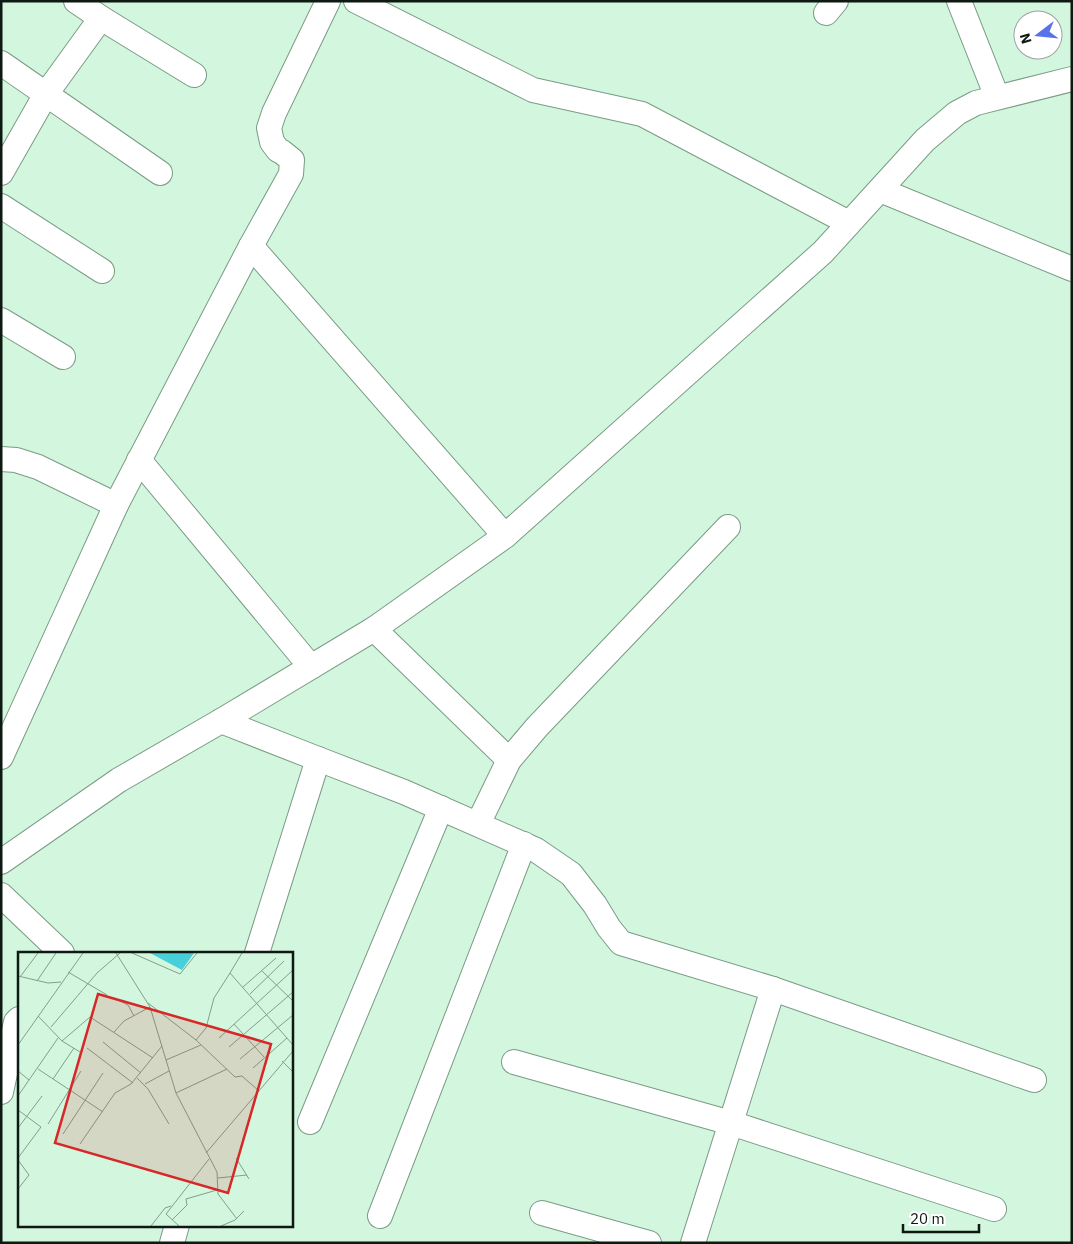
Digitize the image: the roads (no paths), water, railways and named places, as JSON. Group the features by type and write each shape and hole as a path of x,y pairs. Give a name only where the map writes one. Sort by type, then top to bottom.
{"street":[{"path":"76,1 194,75"},
{"path":"1,757 116,505 251,246 291,174 292,160 278,150 272,142 270,128 274,113 328,1"},
{"path":"356,1 533,90 642,114 849,223"},
{"path":"959,1 997,97"},
{"path":"1,173 46,94 102,18"},
{"path":"1,63 160,173"},
{"path":"1,862 119,780 374,629 505,536 823,252 925,140 957,113 976,103 1072,79"},
{"path":"880,190 1072,269"},
{"path":"1,206 102,271"},
{"path":"251,246 505,536"},
{"path":"1,320 62,357"},
{"path":"1,459 16,460 38,467 116,505"},
{"path":"139,460 311,667"},
{"path":"478,824 509,760 536,727 728,527"},
{"path":"374,629 509,760"},
{"path":"221,721 404,792 536,850 571,874 621,942 773,989 1034,1080"},
{"path":"257,952 318,760"},
{"path":"310,1122 441,808"},
{"path":"380,1216 524,844"},
{"path":"1,895 61,952"},
{"path":"693,1243 773,989"},
{"path":"1,1092 18,1020"},
{"path":"514,1062 730,1123 994,1209"},
{"path":"542,1213 649,1243"},
{"path":"172,1243 177,1226"}]}
